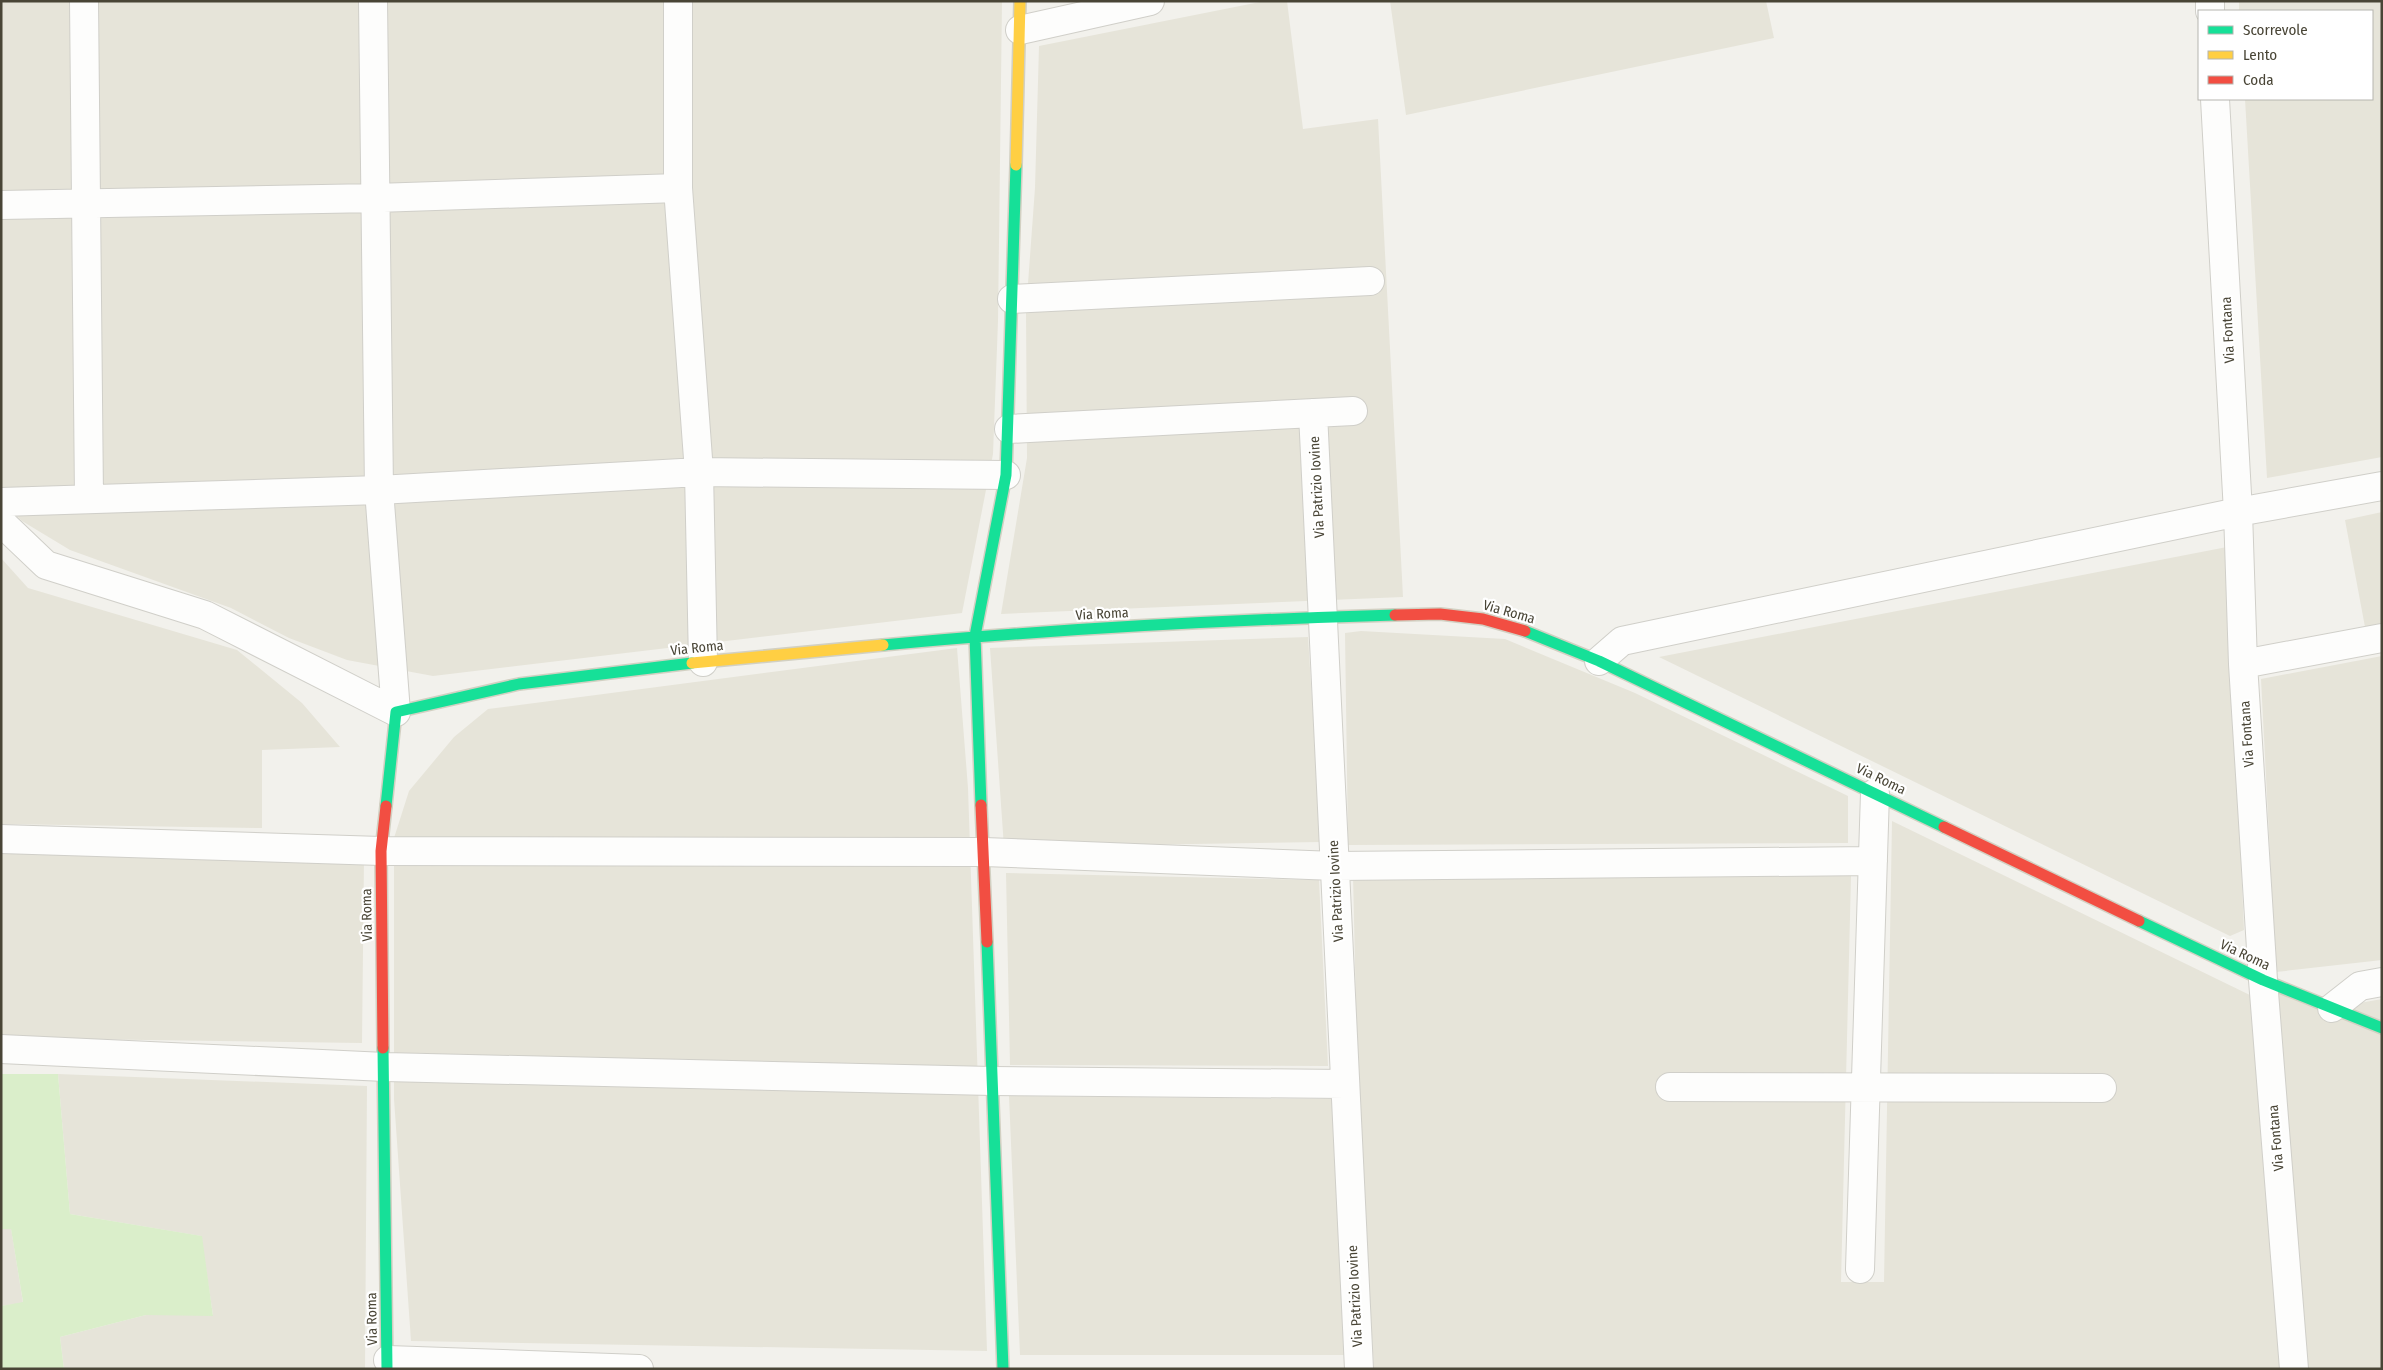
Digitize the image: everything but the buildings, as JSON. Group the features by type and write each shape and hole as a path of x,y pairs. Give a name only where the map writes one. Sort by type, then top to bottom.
{"street":[{"path":"84,1 89,498"},
{"path":"374,1 379,490 396,712"},
{"path":"678,1 678,188 699,472 703,662"},
{"path":"1003,1369 975,636 1006,475 1009,429 1020,1"},
{"path":"1020,30 1150,1"},
{"name":"Via Fontana","path":"2215,100 2238,512 2243,664 2264,980 2294,1369"},
{"path":"1,205 376,198 678,188"},
{"path":"1012,299 1370,281"},
{"path":"1009,429 1353,411"},
{"name":"Via Patrizio Iovine","path":"1313,414 1359,1369"},
{"path":"1,502 379,490 699,472 1006,475"},
{"path":"1599,661 1622,641 2238,512 2382,486"},
{"path":"1,522 46,564 205,615 396,712"},
{"name":"Via Roma","path":"387,1364 381,851 396,712 519,684 703,662 975,636 1324,617 1440,614 1484,619 1524,630 1599,661 2264,980 2382,1028"},
{"path":"2243,664 2382,638"},
{"path":"1860,1269 1875,793"},
{"path":"1,839 381,851 984,852 1335,866 1873,861"},
{"path":"2332,1008 2360,986 2382,982"},
{"path":"1,1050 385,1067 992,1081 1345,1084"},
{"path":"1670,1087 2102,1088"},
{"path":"387,1364 639,1369"}],"shaded area":[{"path":"1,1 1002,1 998,321 993,454 962,613 433,676 347,660 289,638 231,608 70,550 22,521 1,501"},
{"path":"1265,1 1287,1 1303,129 1378,119 1403,597 1001,614 1027,458 1026,311 1035,188 1039,46"},
{"path":"1390,1 1766,1 1774,38 1406,115"},
{"path":"2239,1 2382,1 2382,457 2267,478 2245,100 2373,100 2373,10 2239,10"},
{"path":"2382,512 2382,624 2365,627 2345,520"},
{"path":"2227,547 2244,930 2230,936 1659,657"},
{"path":"1,558 28,588 237,650 302,703 340,747 262,750 262,828 1,824"},
{"path":"1361,631 1505,639 1635,693 1848,796 1848,843 1348,845 1345,633"},
{"path":"1308,637 1321,842 1004,847 990,648"},
{"path":"957,648 968,788 987,1351 411,1341 394,1099 394,838 409,791 454,737 488,709"},
{"path":"2382,656 2382,960 2276,972 2261,679"},
{"path":"1892,821 2256,998 2281,1369 1374,1369 1358,1098 1353,875 1851,876 1841,1282 1884,1282"},
{"path":"1,850 364,858 362,1043 1,1038"},
{"path":"1006,873 1319,880 1328,1066 1010,1065"},
{"path":"2263,980 2332,1008 2382,999 2382,1369 2287,1369"},
{"path":"58,1074 367,1086 365,1369 64,1369 60,1337 146,1315 213,1315 201,1236 70,1214"},
{"path":"1009,1096 1333,1099 1349,1355 1020,1355"},
{"path":"11,1228 23,1303 1,1306 1,1229"}],"green space":[{"path":"1,1074 58,1074 70,1214 202,1236 213,1316 146,1315 60,1337 64,1369 1,1369 1,1306 23,1302 11,1229 1,1229"}],"traffic: fast":[{"path":"981,805 975,636 1006,475 1016,165"},
{"path":"883,645 1139,626 1395,615"},
{"path":"1525,631 1599,661 1944,827"},
{"path":"386,806 396,712 519,684 692,663"},
{"path":"2139,921 2263,980 2382,1028"},
{"path":"987,942 1003,1369"},
{"path":"383,1048 387,1369"}],"traffic: slow":[{"path":"1016,165 1020,1"},
{"path":"692,663 883,645"}],"traffic: jam":[{"path":"1395,615 1440,614 1483,619 1525,631"},
{"path":"981,805 987,942"},
{"path":"383,1048 381,851 386,806"},
{"path":"1944,827 2139,921"}]}
